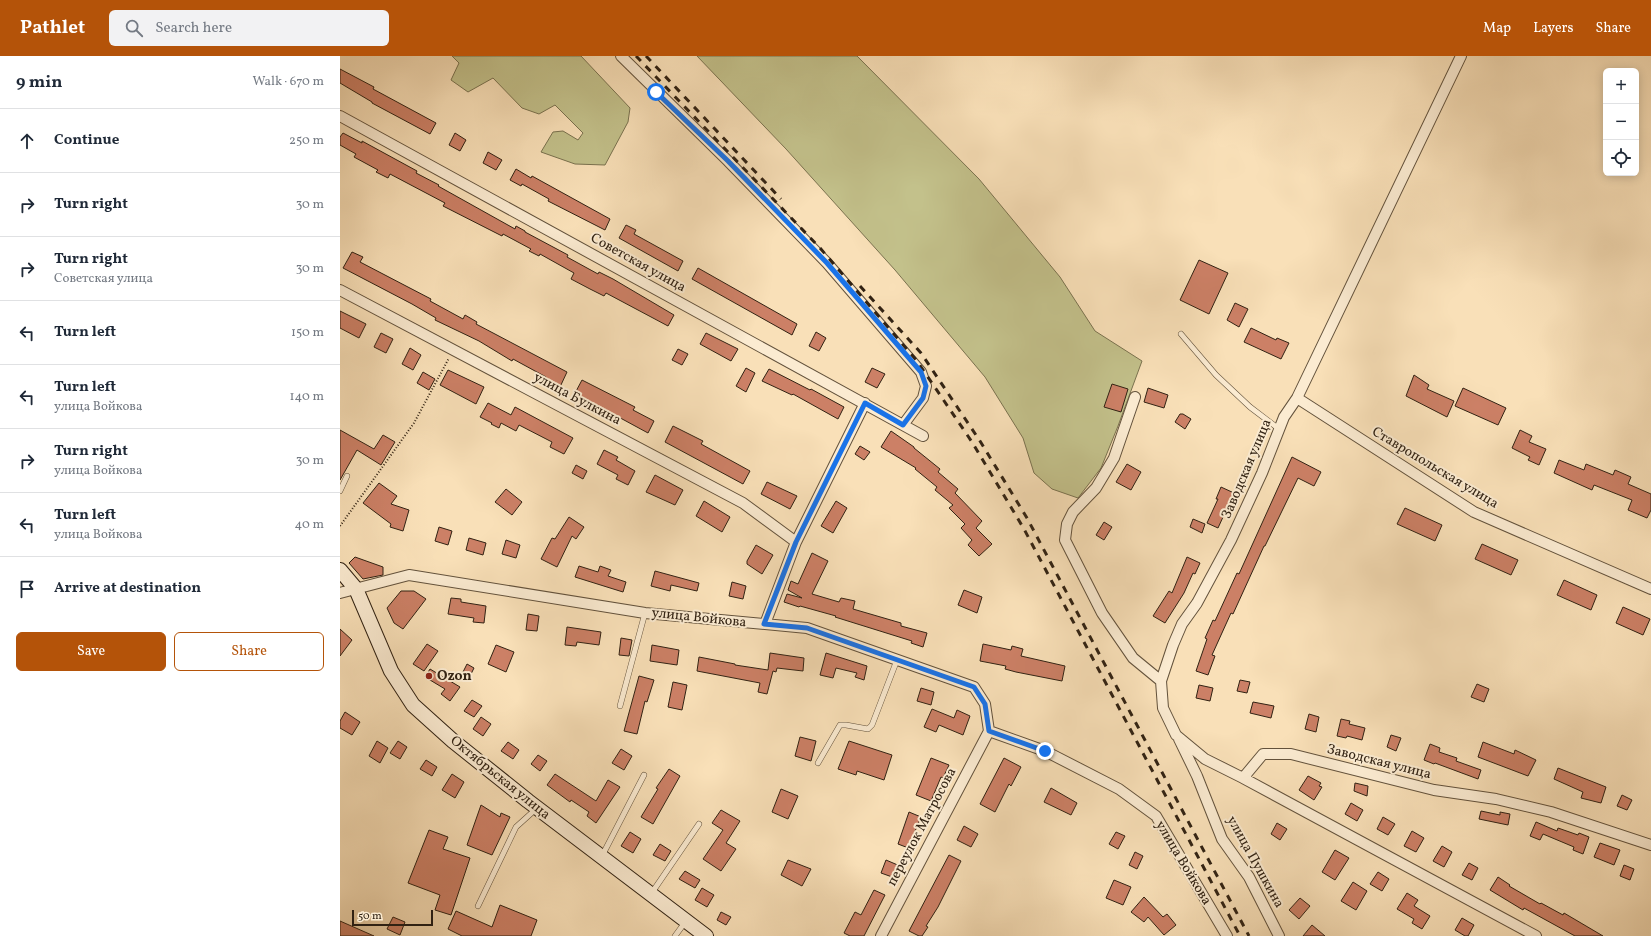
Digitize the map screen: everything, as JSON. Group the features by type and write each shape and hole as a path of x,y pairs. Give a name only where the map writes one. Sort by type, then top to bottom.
{"main road":[{"path":"340,570 356,589"},
{"name":"Октябрьская улица","path":"356,589 391,671 413,705 453,742 537,808 706,936"}],"street":[{"path":"621,56 728,161 827,263 921,372 926,386 923,398 903,425"},
{"name":"Заводская улица","path":"1461,56 1297,398 1284,417 1262,473 1231,540 1197,603 1182,624 1161,681 1163,708 1176,735 1204,759 1243,778 1263,754 1291,754 1434,790 1496,799 1551,812 1651,845"},
{"name":"Советская улица","path":"340,116 865,403 922,436"},
{"name":"улица Булкина","path":"340,290 743,503 796,542"},
{"path":"1135,397 1114,458 1096,488 1074,512 1067,524 1065,540 1102,613 1133,658 1161,681"},
{"name":"Ставропольская улица","path":"1297,398 1474,512 1651,589"},
{"path":"764,624 796,542 865,403"},
{"name":"улица Войкова","path":"356,589 409,575 645,612 807,628 974,687 985,704 989,731 1045,751 1119,789 1156,816 1226,936"},
{"path":"340,594 356,589"},
{"name":"переулок Матросова","path":"881,936 989,731"},
{"name":"улица Пушкина","path":"1176,735 1197,776 1222,839 1249,877 1279,936"},
{"path":"1243,778 1536,936"}],"lane":[{"path":"1181,334 1216,375 1250,407 1280,429"},
{"path":"340,491 347,476"},
{"path":"620,706 645,612"},
{"path":"818,763 840,726 846,725 868,729 872,725 897,660"},
{"path":"602,857 644,775"},
{"path":"478,906 516,827 537,808"},
{"path":"651,894 699,824"},
{"path":"675,936 686,920"}],"path":[{"path":"340,526 414,423 454,350"}],"shaded area":[{"path":"452,56 581,56 630,108 628,122 605,165 575,164 541,152 553,132 563,131 578,140 583,133 555,105 539,114 522,108 493,78 468,92 451,80 459,63"},
{"path":"697,56 857,56 979,179 1060,277 1095,331 1142,361 1101,468 1078,498 1052,489 1034,473 1023,438 985,377 895,270 786,149"}],"building":[{"path":"340,69 374,87 373,89 436,123 430,134 372,103 340,83"},
{"path":"343,133 362,143 362,141 417,171 416,173 439,185 438,186 515,229 516,226 568,255 567,257 598,274 599,272 613,279 674,315 668,326 606,293 604,296 571,279 574,273 540,254 539,256 529,251 531,249 503,234 502,236 443,206 445,203 390,174 388,178 376,172 378,170 354,157 356,154 340,145 340,137"},
{"path":"455,133 466,140 460,151 449,145"},
{"path":"488,152 502,160 496,170 483,163"},
{"path":"516,169 531,178 532,176 610,219 605,230 548,201 549,199 522,184 521,186 510,180"},
{"path":"626,225 636,230 634,234 683,261 678,271 619,238"},
{"path":"352,252 363,257 360,262 431,299 430,301 463,319 465,315 477,322 476,324 567,372 560,387 545,379 546,377 513,359 512,361 479,341 435,320 436,318 412,304 343,268"},
{"path":"1199,260 1228,273 1209,314 1180,300"},
{"path":"698,268 797,324 792,335 692,279"},
{"path":"1235,303 1248,309 1239,327 1227,320"},
{"path":"340,311 366,324 359,338 340,328"},
{"path":"1251,328 1276,340 1277,338 1289,343 1281,359 1244,342"},
{"path":"816,332 826,338 819,351 809,346"},
{"path":"381,333 393,339 386,353 374,347"},
{"path":"706,333 738,349 731,361 700,344"},
{"path":"410,348 421,355 413,370 402,364"},
{"path":"678,349 688,354 682,365 672,360"},
{"path":"746,368 755,373 746,392 736,386"},
{"path":"872,368 885,374 877,388 865,382"},
{"path":"769,369 844,407 838,419 793,394 792,395 762,381"},
{"path":"448,370 484,387 476,404 440,385"},
{"path":"423,372 435,379 429,390 417,383"},
{"path":"1414,375 1429,385 1427,389 1454,401 1447,417 1406,396"},
{"path":"582,380 635,407 633,410 654,421 648,433 589,401 588,403 574,395"},
{"path":"1112,384 1128,389 1121,412 1104,407"},
{"path":"1148,388 1168,395 1164,408 1144,402"},
{"path":"1463,388 1506,408 1498,425 1455,406"},
{"path":"488,403 511,415 515,407 573,438 564,454 550,447 552,442 519,425 516,431 501,423 499,428 480,417"},
{"path":"1180,414 1183,414 1191,419 1185,429 1175,422"},
{"path":"673,426 703,441 701,444 750,471 743,484 665,442"},
{"path":"340,430 374,449 383,435 395,442 381,465 357,450 340,480"},
{"path":"1520,430 1532,436 1529,442 1546,449 1539,465 1528,460 1530,457 1512,448"},
{"path":"891,431 914,447 940,469 938,472 958,489 955,493 982,521 976,528 992,544 979,556 968,545 972,540 961,528 965,524 949,508 953,505 935,490 937,487 915,469 916,468 881,447"},
{"path":"860,446 870,452 864,460 855,454"},
{"path":"604,450 618,457 616,460 635,471 628,485 616,479 618,475 597,464"},
{"path":"1292,457 1321,472 1314,486 1298,478 1264,546 1233,614 1231,613 1212,655 1215,656 1208,675 1196,671 1207,639 1205,638 1213,620 1215,621 1237,573 1239,574"},
{"path":"1559,460 1584,470 1586,464 1613,475 1615,470 1631,477 1628,484 1651,494 1651,510 1647,518 1628,510 1632,500 1594,485 1592,490 1554,473"},
{"path":"1127,464 1141,472 1131,490 1116,482"},
{"path":"576,465 587,471 583,479 572,473"},
{"path":"655,475 683,490 675,505 646,492"},
{"path":"767,482 797,496 790,509 761,494"},
{"path":"379,483 397,496 391,504 409,510 403,531 390,527 391,524 363,503"},
{"path":"1221,487 1234,493 1218,528 1207,523 1218,499 1216,499"},
{"path":"506,489 522,502 512,515 495,502"},
{"path":"704,501 730,517 722,532 696,516"},
{"path":"836,501 847,508 833,533 821,526"},
{"path":"1405,508 1442,525 1435,541 1397,524"},
{"path":"569,517 584,527 576,539 572,536 557,567 541,559 552,538 555,539"},
{"path":"1193,519 1205,524 1202,533 1190,527"},
{"path":"1104,522 1112,527 1104,540 1096,535"},
{"path":"439,527 452,531 448,545 435,541"},
{"path":"469,538 486,543 483,555 466,550"},
{"path":"506,540 520,545 516,558 502,554"},
{"path":"1482,544 1518,560 1511,575 1475,559"},
{"path":"756,545 773,555 762,574 747,564 747,561"},
{"path":"812,553 828,561 812,594 839,602 841,598 855,601 853,609 901,623 901,626 927,633 923,647 911,643 912,641 835,617 836,616 784,602 787,594 802,598 788,590 791,581 798,584"},
{"path":"355,557 383,567 383,575 363,579 349,563"},
{"path":"1187,557 1200,563 1195,574 1193,573 1184,593 1165,623 1153,616 1169,591 1172,593"},
{"path":"579,566 598,572 600,566 611,570 608,576 626,582 623,592 575,577"},
{"path":"655,571 699,583 697,591 671,585 670,591 651,586"},
{"path":"1564,580 1597,595 1591,610 1557,595"},
{"path":"732,582 746,586 743,599 729,596"},
{"path":"964,590 982,597 977,613 958,605"},
{"path":"401,591 414,591 426,599 403,629 394,623 387,608"},
{"path":"451,598 461,599 461,602 486,606 484,623 473,622 474,618 448,614"},
{"path":"1623,607 1650,619 1643,635 1616,623"},
{"path":"528,614 539,616 537,631 526,630"},
{"path":"567,627 601,632 599,645 577,642 576,646 565,645"},
{"path":"340,629 352,640 340,656"},
{"path":"621,638 632,640 629,656 619,655"},
{"path":"427,644 438,651 424,671 413,664"},
{"path":"983,644 1011,650 1012,646 1023,649 1021,656 1065,666 1062,681 1016,672 1005,669 1006,666 980,661"},
{"path":"496,645 514,652 506,672 488,664"},
{"path":"652,645 679,650 677,665 650,661"},
{"path":"770,653 804,658 803,671 777,668 776,672 773,671 767,694 758,692 760,683 697,671 699,657 768,670"},
{"path":"826,653 867,666 864,680 855,677 857,673 836,668 833,678 820,675"},
{"path":"467,664 474,668 469,678 462,674"},
{"path":"430,669 460,687 450,701 441,694 445,689 425,677"},
{"path":"639,676 654,680 647,702 645,701 637,734 624,731"},
{"path":"1240,680 1250,682 1247,693 1237,691"},
{"path":"673,682 687,685 682,710 668,707"},
{"path":"1477,684 1489,689 1484,702 1471,697"},
{"path":"1199,685 1213,688 1210,701 1196,698"},
{"path":"921,688 934,692 931,705 917,701"},
{"path":"472,700 482,706 474,717 464,711"},
{"path":"1253,702 1274,706 1271,718 1250,713"},
{"path":"932,709 954,718 957,710 970,716 963,735 939,725 936,732 924,727"},
{"path":"345,712 360,722 352,735 340,728 340,721"},
{"path":"1309,714 1319,717 1316,732 1305,729"},
{"path":"481,717 491,724 483,736 473,729"},
{"path":"1341,719 1350,721 1349,724 1365,728 1362,740 1347,736 1346,738 1337,736"},
{"path":"1391,735 1401,738 1396,751 1387,747"},
{"path":"800,737 816,741 811,761 795,756"},
{"path":"377,741 388,748 380,763 369,756"},
{"path":"398,741 407,747 400,759 390,753"},
{"path":"849,741 892,755 884,780 857,771 856,775 838,769"},
{"path":"508,742 519,750 513,759 501,751"},
{"path":"1483,742 1514,754 1515,750 1536,760 1528,776 1478,757"},
{"path":"1430,744 1440,748 1439,752 1457,758 1456,761 1481,770 1478,779 1424,760"},
{"path":"621,749 632,756 624,770 612,763"},
{"path":"538,755 547,761 540,771 531,764"},
{"path":"931,758 949,765 943,778 941,777 931,801 916,795"},
{"path":"1004,758 1021,767 1011,786 1009,784 995,812 980,804"},
{"path":"426,760 437,767 432,776 420,769"},
{"path":"1558,768 1606,787 1601,803 1581,798 1583,792 1554,779"},
{"path":"669,769 680,776 653,824 641,817 658,789 656,788"},
{"path":"452,774 464,782 455,798 442,790"},
{"path":"555,774 596,801 608,780 620,787 596,823 587,816 589,812 571,800 570,802 547,785"},
{"path":"1308,776 1321,783 1319,786 1322,787 1314,800 1299,790"},
{"path":"1355,783 1368,786 1367,796 1354,791"},
{"path":"1051,788 1077,803 1071,815 1044,802"},
{"path":"781,789 798,796 788,819 772,812"},
{"path":"1622,795 1632,800 1627,810 1617,806"},
{"path":"1351,803 1363,810 1357,821 1345,814"},
{"path":"481,805 500,817 501,813 510,817 492,855 467,845"},
{"path":"721,810 740,821 726,843 736,849 721,871 703,859 723,830 712,823"},
{"path":"1481,811 1500,815 1500,812 1510,814 1508,825 1479,819"},
{"path":"909,812 921,817 913,836 915,837 911,849 898,844"},
{"path":"1383,817 1395,824 1388,835 1377,829"},
{"path":"1536,822 1557,831 1558,828 1589,837 1583,854 1573,850 1574,847 1543,834 1540,840 1530,836"},
{"path":"1277,823 1287,829 1280,840 1271,834"},
{"path":"964,826 978,834 971,847 957,840"},
{"path":"429,830 448,837 443,849 470,858 451,915 435,910 440,895 408,883"},
{"path":"1412,831 1424,838 1416,852 1404,846"},
{"path":"630,832 641,839 633,853 621,846"},
{"path":"1116,832 1125,836 1118,849 1109,844"},
{"path":"1600,843 1620,850 1614,865 1594,857"},
{"path":"660,844 671,851 665,861 653,855"},
{"path":"1442,846 1452,852 1444,867 1433,861"},
{"path":"1335,850 1349,858 1335,880 1322,872"},
{"path":"1135,852 1143,856 1137,869 1129,865"},
{"path":"949,855 961,861 938,907 926,926 928,927 922,936 919,936 909,931"},
{"path":"788,860 811,869 802,886 781,875"},
{"path":"886,860 900,866 895,878 881,873"},
{"path":"1469,863 1478,868 1472,880 1462,875"},
{"path":"1624,865 1634,869 1630,880 1620,876"},
{"path":"685,871 700,880 695,888 679,879"},
{"path":"1378,872 1389,879 1382,891 1370,884"},
{"path":"1498,877 1510,885 1509,886 1540,904 1541,903 1563,915 1564,913 1603,936 1575,936 1524,908 1523,910 1490,890"},
{"path":"1114,880 1131,887 1123,905 1106,898"},
{"path":"1353,882 1367,891 1356,910 1341,901"},
{"path":"702,888 714,895 707,907 695,900"},
{"path":"874,890 885,895 864,936 850,936 844,933 855,912 861,915"},
{"path":"1407,893 1418,900 1414,906 1430,916 1422,929 1412,923 1414,919 1397,909"},
{"path":"1144,897 1163,917 1167,914 1176,925 1164,935 1148,917 1144,922 1131,912"},
{"path":"1300,898 1310,906 1299,919 1289,910"},
{"path":"500,905 537,920 531,936 462,936 448,929 456,911 492,927"},
{"path":"721,912 731,917 726,925 717,920"},
{"path":"393,917 405,922 400,935 387,929"},
{"path":"1462,918 1474,925 1468,936 1465,936 1455,930"},
{"path":"340,921 374,936 340,936"},
{"path":"1312,925 1325,936 1303,936"}],"railway":[{"path":"636,56 820,248 917,361 972,442 1024,529 1240,936"},
{"path":"646,56 781,199"},
{"path":"860,286 921,353 980,441 1027,518 1249,936"}],"place":[{"name":"Ozon","path":"429,676"}],"route":[{"path":"656,92 728,161 827,263 921,372 926,386 923,398 903,425 865,403 796,542 764,624 807,628 974,687 985,704 989,731 1045,751"}]}
